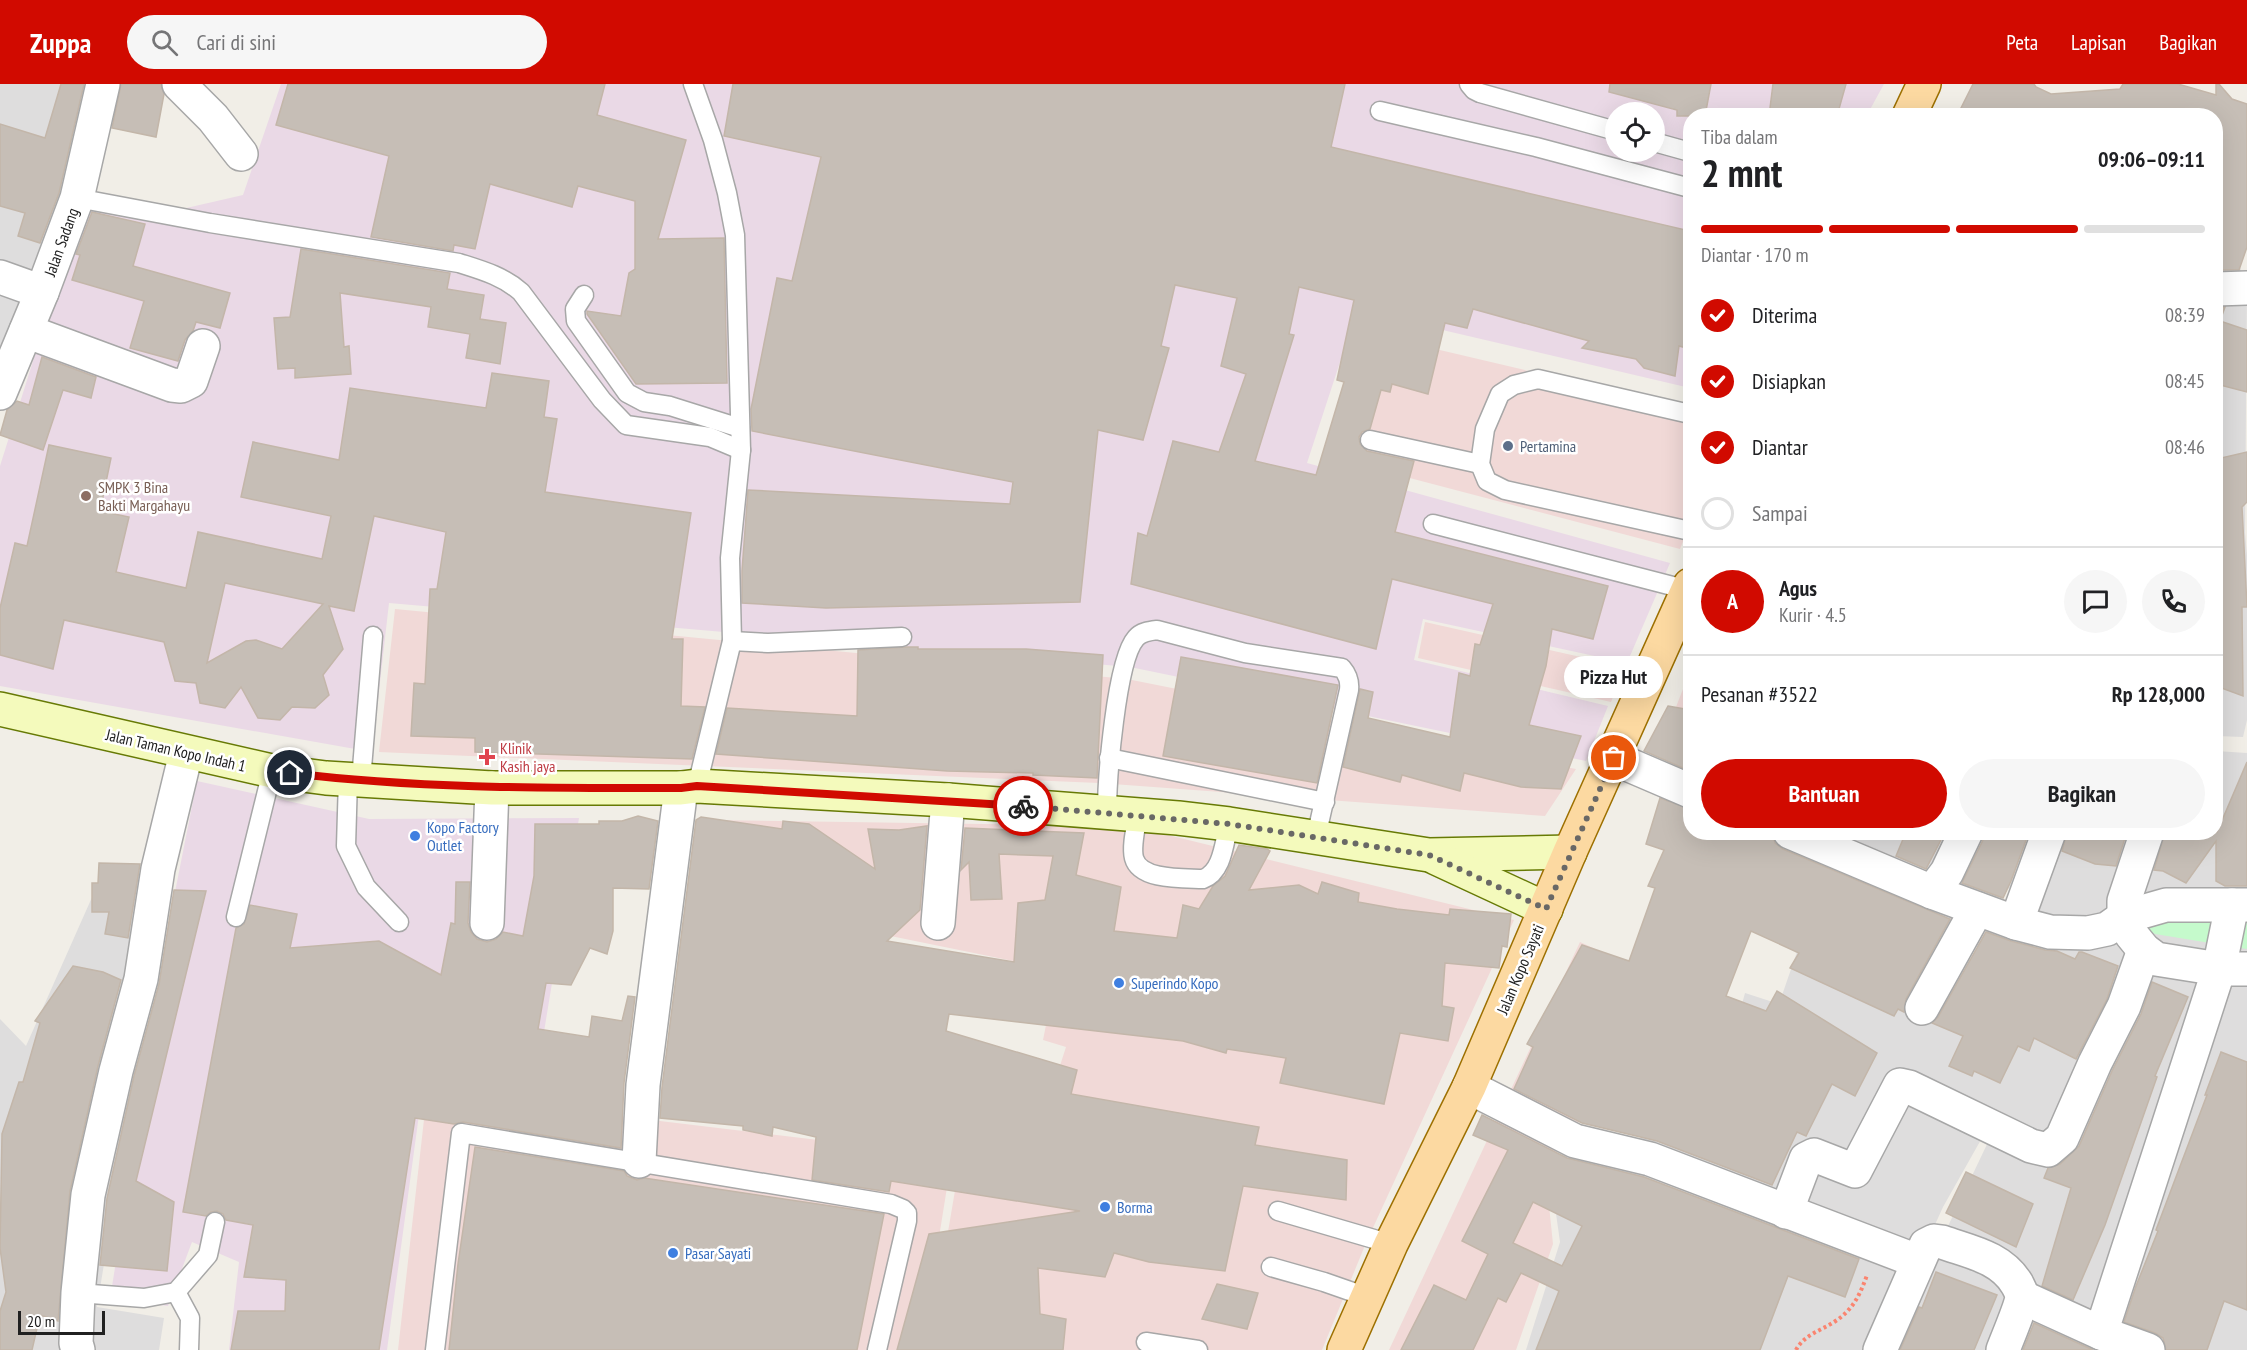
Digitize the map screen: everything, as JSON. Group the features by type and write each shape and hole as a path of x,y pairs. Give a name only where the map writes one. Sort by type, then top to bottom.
{"main road":[{"path":"1913,108 1924,84"},
{"name":"Jalan Kopo Sayati","path":"1344,1350 1391,1244 1470,1087 1570,852 1683,605"},
{"name":"Jalan Taman Kopo Indah 1","path":"0,709 272,771 355,780 492,788 689,787 948,800 1229,824 1429,855 1570,852"},
{"name":"Jalan Taman Kopo Indah 1","path":"1429,855 1546,909"}],"street":[{"name":"Jalan Sadang","path":"0,393 42,292 77,198 103,84"},
{"path":"179,84 213,118 241,154"},
{"path":"0,277 42,292"},
{"path":"2223,289 2247,288"},
{"path":"26,331 172,385 182,386 191,381 203,346"},
{"path":"78,1350 76,1343 78,1293 88,1196 116,1071 141,980 158,869 186,753"},
{"path":"1614,758 1683,788"},
{"path":"639,1161 646,1063 689,787"},
{"path":"487,923 492,788"},
{"path":"938,923 948,800"},
{"path":"1809,840 1932,892 2016,923 2050,932 2088,933 2107,929 2124,917 2166,905 2240,905 2233,969 2101,1333"},
{"path":"1932,892 1947,872 1962,840"},
{"path":"2016,923 2046,840"},
{"path":"2144,840 2124,901 2124,917 2131,933 2144,950 2156,959 2233,969"},
{"path":"1922,1008 1977,909"},
{"path":"1786,1212 1806,1159 1814,1155 1855,1171 1900,1085 1909,1087 2031,1146 2048,1150 2062,1137 2095,1063 2124,1006 2144,950"},
{"path":"1470,1087 1575,1141 1650,1159 1917,1261"},
{"path":"1880,1350 1917,1261 1926,1245 1934,1241 1992,1260 2003,1267 2013,1278 2022,1298 2003,1350"},
{"path":"2022,1298 2101,1333 2148,1350"}],"lane":[{"path":"689,787 732,641 730,558 741,450 735,235 716,151 693,84"},
{"path":"1469,84 1480,93 1605,128"},
{"path":"1380,111 1536,147 1683,186"},
{"path":"1665,145 1683,150"},
{"path":"77,198 232,227 459,263 489,273 511,283 521,292 602,400 626,425 710,437 741,450"},
{"path":"584,295 575,309 576,321 627,393 644,402 670,406 740,428"},
{"path":"1683,412 1538,379 1514,385 1500,394 1485,429 1480,464 1487,482 1505,490 1683,529"},
{"path":"1370,440 1480,464"},
{"path":"1433,524 1683,587"},
{"path":"1229,824 1217,869 1211,877 1203,879 1157,876 1142,869 1133,856 1109,758 1125,659 1135,639 1144,632 1157,630 1245,653 1342,668 1350,684 1316,837"},
{"path":"373,636 346,846 366,887 399,922"},
{"path":"732,641 768,643 902,637"},
{"path":"1109,758 1324,802"},
{"path":"236,917 272,771"},
{"path":"435,1350 461,1133 891,1204 903,1209 907,1213 907,1221 877,1350"},
{"path":"1278,1211 1391,1244"},
{"path":"78,1293 144,1298 176,1292 208,1255 215,1222"},
{"path":"1271,1267 1367,1297"},
{"path":"176,1292 190,1318 189,1350"},
{"path":"1146,1342 1198,1350"}],"path":[{"path":"1796,1350 1801,1340 1836,1320 1860,1296 1877,1246"}],"shaded area":[{"path":"0,84 86,84 63,185 0,372"},
{"path":"281,84 1884,84 1871,108 1683,108 1683,386 1357,310 1307,463 1670,563 1627,663 1423,619 1414,660 1608,706 1586,761 1130,667 389,603 372,752 0,686 0,466 84,199 169,212 243,195"},
{"path":"2223,238 2233,246 2247,289 2245,533 2247,720 2243,737 2223,736"},
{"name":"Pertamina","path":"1359,331 1683,407 1683,542 1680,549 1322,455"},
{"path":"395,609 1127,679 1576,769 1545,816 1099,783 379,752"},
{"path":"1425,622 1625,667 1611,702 1418,658"},
{"path":"1683,689 1683,766 1657,756"},
{"path":"2223,751 2247,753 2247,1350 1889,1350 1990,1138 2054,1157 2113,1047 1990,976 1969,930 2031,898 2058,840 2223,840"},
{"path":"197,781 369,819 579,818 534,1093 424,1078 387,1350 229,1350 239,1262 192,1242 168,1306 110,1299 175,892"},
{"path":"705,820 1131,826 1514,920 1366,1243 1322,1350 928,1350 960,1161 1027,1168 1066,1047 1043,1040 1057,970 690,895"},
{"path":"1750,840 2039,840 2018,882 1955,926 1980,980 2105,1047 2052,1150 1987,1129 1943,1207 1878,1350 1526,1350 1560,1242 1550,1171 1580,1129 1638,1148 1675,1036 1730,1048 1745,993 1779,1004 1799,946"},
{"path":"105,868 166,882 97,1307 164,1318 159,1350 0,1350 0,1019 26,1046"},
{"path":"1580,942 1658,977 1580,1120 1545,1167 1553,1244 1516,1350 1389,1350"},
{"name":"Pasar Sayati","path":"427,1093 952,1156 921,1350 398,1350"}],"green space":[{"path":"2247,903 2247,949 2155,934 2132,919"}],"building":[{"path":"61,84 84,84 59,193 40,243 18,236 25,213 0,206 0,124 45,138"},
{"path":"121,84 161,84 164,94 156,137 112,128"},
{"path":"288,84 605,84 597,115 686,140 658,239 724,238 727,383 636,384 587,314 587,311 621,316 629,273 635,269 635,201 578,186 572,207 490,184 475,249 454,245 453,251 371,237 389,156 276,125"},
{"path":"733,84 1345,84 1331,147 1683,229 1683,347 1679,346 1675,376 1644,368 1636,359 1582,348 1589,341 1473,309 1467,328 1445,323 1428,394 1392,384 1390,392 1381,390 1370,429 1362,432 1359,437 1360,444 1367,451 1414,461 1395,532 1608,586 1593,639 1552,629 1546,666 1529,725 1581,736 1561,789 1521,787 1464,773 1460,791 1402,775 1400,782 1343,767 1360,689 1373,692 1368,718 1450,737 1459,673 1470,676 1475,644 1480,645 1493,604 1392,579 1376,649 1131,584 1138,533 1147,536 1173,441 1219,452 1246,374 1221,366 1237,298 1175,285 1161,346 1169,348 1143,440 1098,430 1080,602 826,608 742,603 748,490 1010,504 1013,482 752,431 751,409 777,278 792,281 821,157 724,136","holes":["1299,287 1354,300 1337,380 1344,382 1316,475 1255,461 1294,335 1289,334"]},
{"path":"1610,84 1711,84 1706,108 1683,108 1683,116 1677,116 1677,110 1665,107 1665,102 1647,102 1609,92"},
{"path":"1773,84 1846,84 1839,108 1770,108"},
{"path":"1973,84 2034,84 2051,94 2120,89 2123,84 2178,84 2216,95 2216,84 2219,84 2232,99 2247,104 2247,247 2239,270 2223,270 2223,108 1961,108"},
{"path":"92,212 145,224 133,266 230,293 220,328 196,322 193,331 185,340 178,361 130,348 144,301 72,280 80,255 76,254"},
{"path":"301,249 450,273 447,289 484,295 480,319 506,323 500,364 466,358 470,334 428,327 431,307 340,293 344,347 349,346 351,374 295,378 295,368 278,369 274,318 290,317"},
{"path":"2223,322 2247,330 2247,392 2223,386"},
{"path":"42,357 96,377 91,398 63,390 43,450 0,435 7,410 17,401 29,405"},
{"path":"492,373 549,381 544,417 557,419 545,492 691,513 672,639 683,639 681,706 705,707 692,759 475,752 475,738 411,736 414,683 425,684 430,589 437,589 446,532 374,516 354,611 329,606 343,649 323,675 329,695 315,708 292,707 280,720 258,718 241,687 225,708 200,703 196,683 175,681 164,642 64,620 53,669 0,655 0,608 15,543 27,546 49,445 111,458 100,511 129,517 116,572 186,588 198,532 322,559 331,516 241,497 253,442 339,460 350,388 486,408","holes":["225,583 323,604 282,649 256,640 246,641 207,663"]},
{"path":"2247,452 2247,502 2242,507 2247,607 2242,607 2243,696 2223,689 2223,458"},
{"path":"906,647 1026,649 1103,655 1097,778 1033,775 1033,773 947,771 716,754 727,708 857,716 858,650"},
{"path":"1181,657 1338,685 1317,783 1163,756"},
{"path":"1668,706 1683,709 1683,768 1644,751"},
{"path":"2247,762 2247,886 2225,886 2216,881 2216,841 2186,883 2163,871 2154,870 2163,840 2223,840 2223,818"},
{"path":"1660,798 1683,806 1683,840 1774,840 1783,849 1950,919 1906,999 1904,1012 1898,1009 1894,1016 1790,968 1799,953 1751,931 1726,996 1766,1011 1777,991 1877,1053 1855,1096 1832,1084 1806,1136 1797,1132 1772,1185 1657,1141 1582,1123 1514,1089 1533,1047 1527,1044 1582,945 1629,961 1655,888 1648,886 1664,850 1646,844"},
{"path":"638,816 658,821 649,889 613,888 613,931 607,954 590,948 571,985 546,983 538,1029 589,1037 592,1016 622,1021 628,996 635,997 624,1083 621,1148 463,1122 454,1124 415,1118 379,1350 231,1350 238,1311 285,1311 286,1280 244,1277 253,1225 226,1220 223,1214 217,1211 206,1216 183,1212 236,928 244,924 250,905 297,914 290,948 379,941 441,975 451,923 455,924 456,882 470,882 468,923 477,939 487,942 496,939 503,932 523,936 534,876 535,824 599,824 599,821 622,821"},
{"path":"701,817 782,829 783,821 809,824 875,869 868,829 899,830 927,826 920,910 887,941 1014,962 1018,903 1045,900 1053,856 999,854 1002,899 971,900 969,862 961,870 965,828 1084,833 1076,875 1121,887 1114,931 1177,938 1183,905 1199,909 1213,886 1225,876 1239,845 1270,851 1249,890 1299,885 1318,894 1322,882 1359,893 1358,902 1397,909 1449,915 1450,909 1511,914 1507,947 1502,946 1499,968 1445,963 1442,1006 1454,1008 1448,1041 1400,1033 1384,1104 1280,1083 1286,1058 1227,1049 1226,1053 1183,1041 949,1014 946,1031 1077,1070 1071,1094 1259,1127 1255,1145 1347,1160 1346,1200 1243,1186 1225,1271 1149,1262 1114,1253 1105,1277 1038,1268 1040,1314 1066,1319 1063,1350 897,1350 929,1234 1080,1211 891,1181 889,1192 812,1180 816,1137 773,1127 772,1136 743,1130 743,1126 660,1118 696,820"},
{"path":"1903,840 1941,840 1926,869 1896,856"},
{"path":"1983,840 2026,840 2003,898 1962,883"},
{"path":"2065,840 2124,840 2116,866 2095,864 2062,851"},
{"path":"99,863 140,864 128,938 105,934 109,912 92,912 92,883 98,883"},
{"path":"174,890 206,891 136,1181 174,1202 167,1271 100,1265 107,1198 134,1076 159,984"},
{"path":"1986,932 2011,941 2057,951 2075,959 2079,952 2082,952 2118,966 2107,999 2076,1059 2034,1038 2029,1051 2018,1046 2000,1083 1974,1071 1972,1076 1949,1066 1963,1036 1932,1023 1938,1017"},
{"path":"73,966 103,972 121,980 98,1066 70,1191 58,1321 40,1315 32,1350 0,1350 0,1311 6,1292 0,1248 2,1134 19,1082 23,1082 40,1023 35,1021"},
{"path":"2152,982 2188,997 2155,1076 2157,1077 2105,1225 2073,1300 2042,1286 2071,1188 2044,1178 2048,1168 2060,1164 2079,1146 2112,1071 2141,1014"},
{"path":"2221,1052 2247,1062 2247,1310 2224,1301 2207,1350 2166,1350 2163,1338 2124,1322"},
{"path":"1482,1115 1567,1158 1644,1177 1859,1259 1845,1297 1788,1276 1760,1350 1536,1350 1559,1291 1521,1273 1506,1302 1498,1298 1473,1350 1401,1350 1434,1285 1466,1300 1488,1254 1462,1241 1508,1150 1473,1135","holes":["1533,1202 1582,1226 1562,1266 1513,1243"]},
{"path":"475,1147 624,1171 627,1176 637,1180 644,1178 884,1214 857,1350 449,1350 458,1264"},
{"path":"1966,1172 2033,1204 2016,1247 1946,1213"},
{"path":"1936,1272 1997,1295 1974,1350 1900,1350 1919,1307 1922,1308"},
{"path":"1217,1284 1258,1293 1247,1329 1202,1319"},
{"path":"2034,1323 2093,1350 2023,1350"}],"way so far":[{"path":"1023,806 1229,824 1429,855 1546,909 1614,758"}],"place":[{"name":"Pertamina","path":"1508,446"},
{"name":"SMPK 3 Bina Bakti Margahayu","path":"86,496"},
{"name":"Klinik Kasih jaya","path":"487,757"},
{"name":"Pizza Hut","path":"1614,758"},
{"name":"Kopo Factory Outlet","path":"415,836"},
{"name":"Superindo Kopo","path":"1119,983"},
{"name":"Borma","path":"1105,1207"},
{"name":"Pasar Sayati","path":"673,1253"}],"route":[{"path":"290,773 326,778 492,788 681,788 697,786 1023,806"}]}
